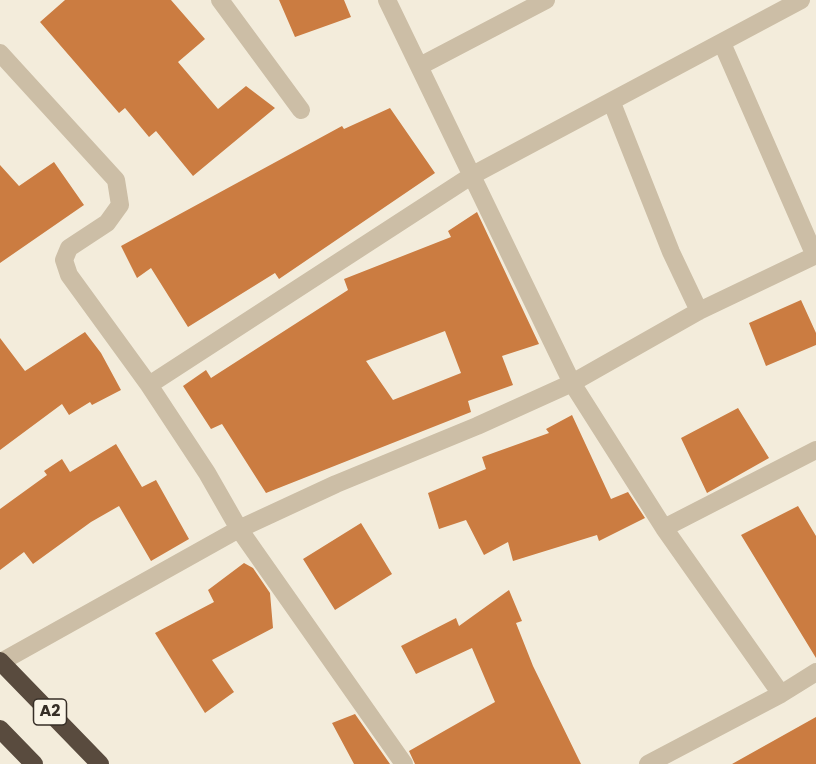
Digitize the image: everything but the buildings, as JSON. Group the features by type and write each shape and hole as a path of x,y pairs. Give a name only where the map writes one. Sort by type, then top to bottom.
{"highway":[{"name":"A2","path":"1,661 100,764"},
{"name":"A2","path":"0,729 26,761"}],"street":[{"path":"220,0 301,110"},
{"path":"387,0 572,383 663,528 781,694"},
{"path":"420,66 546,0"},
{"path":"149,385 471,176 612,103 801,0"},
{"path":"1,661 240,529 336,484 477,426 572,383 699,311 816,256 722,43"},
{"path":"0,53 116,180 120,205 107,223 69,248 64,261 69,275 149,385 207,473 240,529 404,764"},
{"path":"612,103 671,252 699,311"},
{"path":"663,528 816,450"},
{"path":"648,764 781,694 816,672"}]}
